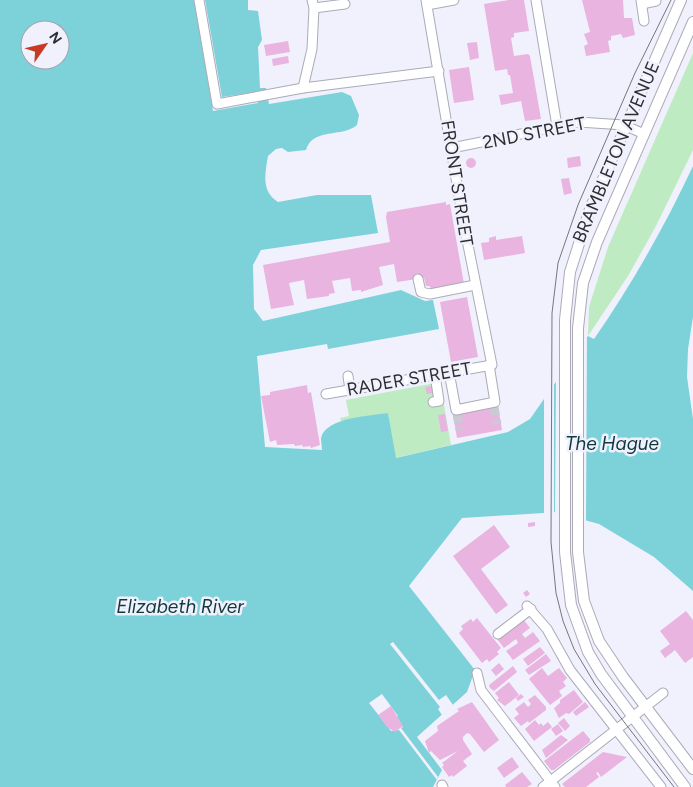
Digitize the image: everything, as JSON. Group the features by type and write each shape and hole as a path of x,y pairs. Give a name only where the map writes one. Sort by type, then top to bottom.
{"main road":[{"name":"BRAMBLETON AVENUE","path":"681,0 582,230 570,272 566,309 565,552 571,605 584,644 601,674 685,787"},
{"name":"BRAMBLETON AVENUE","path":"693,22 592,254 583,283 579,309 578,552 582,591 595,633 612,661 693,769"}],"street":[{"path":"199,0 218,104 303,88 438,71"},
{"path":"427,3 454,0"},
{"path":"536,0 557,126"},
{"path":"644,21 641,2 656,1"},
{"name":"FRONT STREET","path":"427,3 496,402 493,405 456,412 449,372"},
{"path":"303,88 312,49 313,4 345,4"},
{"name":"2ND STREET","path":"452,148 518,136 557,126 594,122 626,126 644,134"},
{"path":"418,279 421,292 430,294 475,285"},
{"name":"RADER STREET","path":"326,394 490,365"},
{"path":"433,402 440,400 435,375"},
{"path":"348,376 350,390"},
{"path":"498,634 529,607 547,629 570,670 661,787"},
{"path":"477,673 480,690 549,785 663,693"}],"green space":[{"path":"693,53 693,150 656,226 628,276 588,336 589,307 608,247"},
{"path":"440,382 451,445 395,458 388,413 341,421 340,418 349,416 346,400"}],"water":[{"name":"Elizabeth River","path":"0,0 248,0 248,10 258,11 262,40 258,47 260,88 266,88 269,104 342,92 351,96 359,115 357,125 344,131 321,135 310,143 306,150 288,152 282,148 276,149 268,156 266,182 269,193 278,202 317,195 371,195 378,233 261,250 253,265 254,309 263,321 401,290 425,301 433,300 439,329 328,349 327,344 257,356 265,447 322,450 321,438 331,426 350,419 388,413 396,458 508,432 530,419 588,336 594,339 622,297 671,211 693,166 693,317 688,349 687,377 693,419 693,591 654,557 599,524 559,512 462,518 409,586 475,670 467,692 417,737 442,770 433,787 0,787"}],"pier":[{"path":"194,0 205,0 222,97 256,92 258,103 213,111"},
{"path":"587,334 586,523 555,515 556,378"},
{"path":"554,380 554,515 544,516 544,394"},
{"path":"393,642 439,700 446,695 453,705 442,715 438,709 440,707 390,644"},
{"path":"382,694 398,716 396,717 403,727 401,728 438,777 437,780 399,730 391,731 369,703"}],"building":[{"path":"524,0 529,31 514,33 514,37 511,38 514,56 528,54 530,56 541,119 525,121 521,101 501,105 499,95 513,93 510,75 508,75 507,69 495,71 484,4"},
{"path":"582,0 623,0 624,18 632,18 635,35 623,38 621,34 611,36 611,40 608,41 610,52 586,56 584,46 588,44 584,34 590,32"},
{"path":"288,41 290,52 266,56 264,45"},
{"path":"477,42 479,58 470,60 467,43"},
{"path":"288,56 289,63 273,66 272,59"},
{"path":"469,67 474,100 454,103 449,70"},
{"path":"580,156 581,166 568,168 567,158"},
{"path":"471,158 476,163 471,168 466,163"},
{"path":"569,178 572,193 564,195 561,179"},
{"path":"446,202 446,205 450,204 464,284 432,289 426,286 424,278 397,282 394,264 379,267 383,285 361,292 361,290 352,291 350,278 332,281 335,293 329,294 329,296 307,299 304,280 289,283 294,305 271,309 263,265 390,242 387,212"},
{"path":"496,236 496,240 522,236 525,253 484,260 481,243 489,242 489,238"},
{"path":"467,297 478,357 451,362 440,302"},
{"path":"307,385 308,393 311,392 320,445 311,448 310,446 303,447 302,445 295,446 294,444 277,445 276,440 270,442 261,396 270,395 270,392"},
{"path":"432,386 434,393 427,394 425,387"},
{"path":"498,407 502,430 457,438 453,415"},
{"path":"445,414 448,431 441,432 438,415"},
{"path":"535,522 535,526 528,527 528,523"},
{"path":"494,525 510,547 481,569 508,605 496,614 453,556"},
{"path":"527,590 530,594 526,597 523,593"},
{"path":"686,611 693,620 693,657 685,663 675,650 665,658 660,651 670,644 660,631"},
{"path":"477,618 501,648 497,652 499,654 489,662 487,659 482,663 459,633 463,629 461,626 471,619 473,622"},
{"path":"523,619 530,628 522,634 525,638 533,632 540,641 513,660 506,651 518,643 516,639 504,648 497,639"},
{"path":"540,647 545,653 528,666 523,659"},
{"path":"546,654 551,661 529,675 525,670"},
{"path":"499,663 504,669 496,676 491,670"},
{"path":"513,666 517,672 494,691 490,688 489,685"},
{"path":"542,668 548,676 559,668 567,678 563,682 566,686 559,691 562,696 550,705 529,679"},
{"path":"509,682 519,695 505,706 497,700 499,698 495,693"},
{"path":"574,690 583,702 569,714 566,713 559,718 554,708 560,703 560,700"},
{"path":"521,694 524,697 518,701 516,698"},
{"path":"535,695 546,707 546,710 529,723 528,721 521,726 514,718 519,714 515,709 524,702 528,707 531,704 528,700"},
{"path":"472,702 499,740 484,752 470,734 467,733 463,740 472,754 463,761 467,766 453,777 452,775 449,777 442,767 444,765 442,763 458,751 440,760 431,751 429,753 425,741 438,731 437,726 459,711 457,709"},
{"path":"585,702 589,707 576,716 573,712"},
{"path":"391,706 403,726 395,732 387,727 378,715"},
{"path":"564,718 570,726 565,731 558,723"},
{"path":"535,720 539,725 541,723 543,726 548,722 552,727 534,741 525,729"},
{"path":"558,724 563,731 556,736 551,729"},
{"path":"583,731 590,739 590,742 554,770 551,770 544,761"},
{"path":"561,735 568,740 546,758 542,750"},
{"path":"603,752 627,757 601,777 598,772 596,773 599,777 586,787 565,787 562,784"},
{"path":"512,757 519,767 504,778 497,768"},
{"path":"522,772 532,784 527,787 506,787 505,785"}],"tunnel":[{"path":"494,407 497,424"},
{"path":"457,414 460,430"}],"tram line":[{"path":"671,0 635,73 578,205 558,263 552,313 551,542 556,593 563,621 574,649 595,684 674,787"}],"water label":[{"name":"The Hague","path":"612,443"}]}
